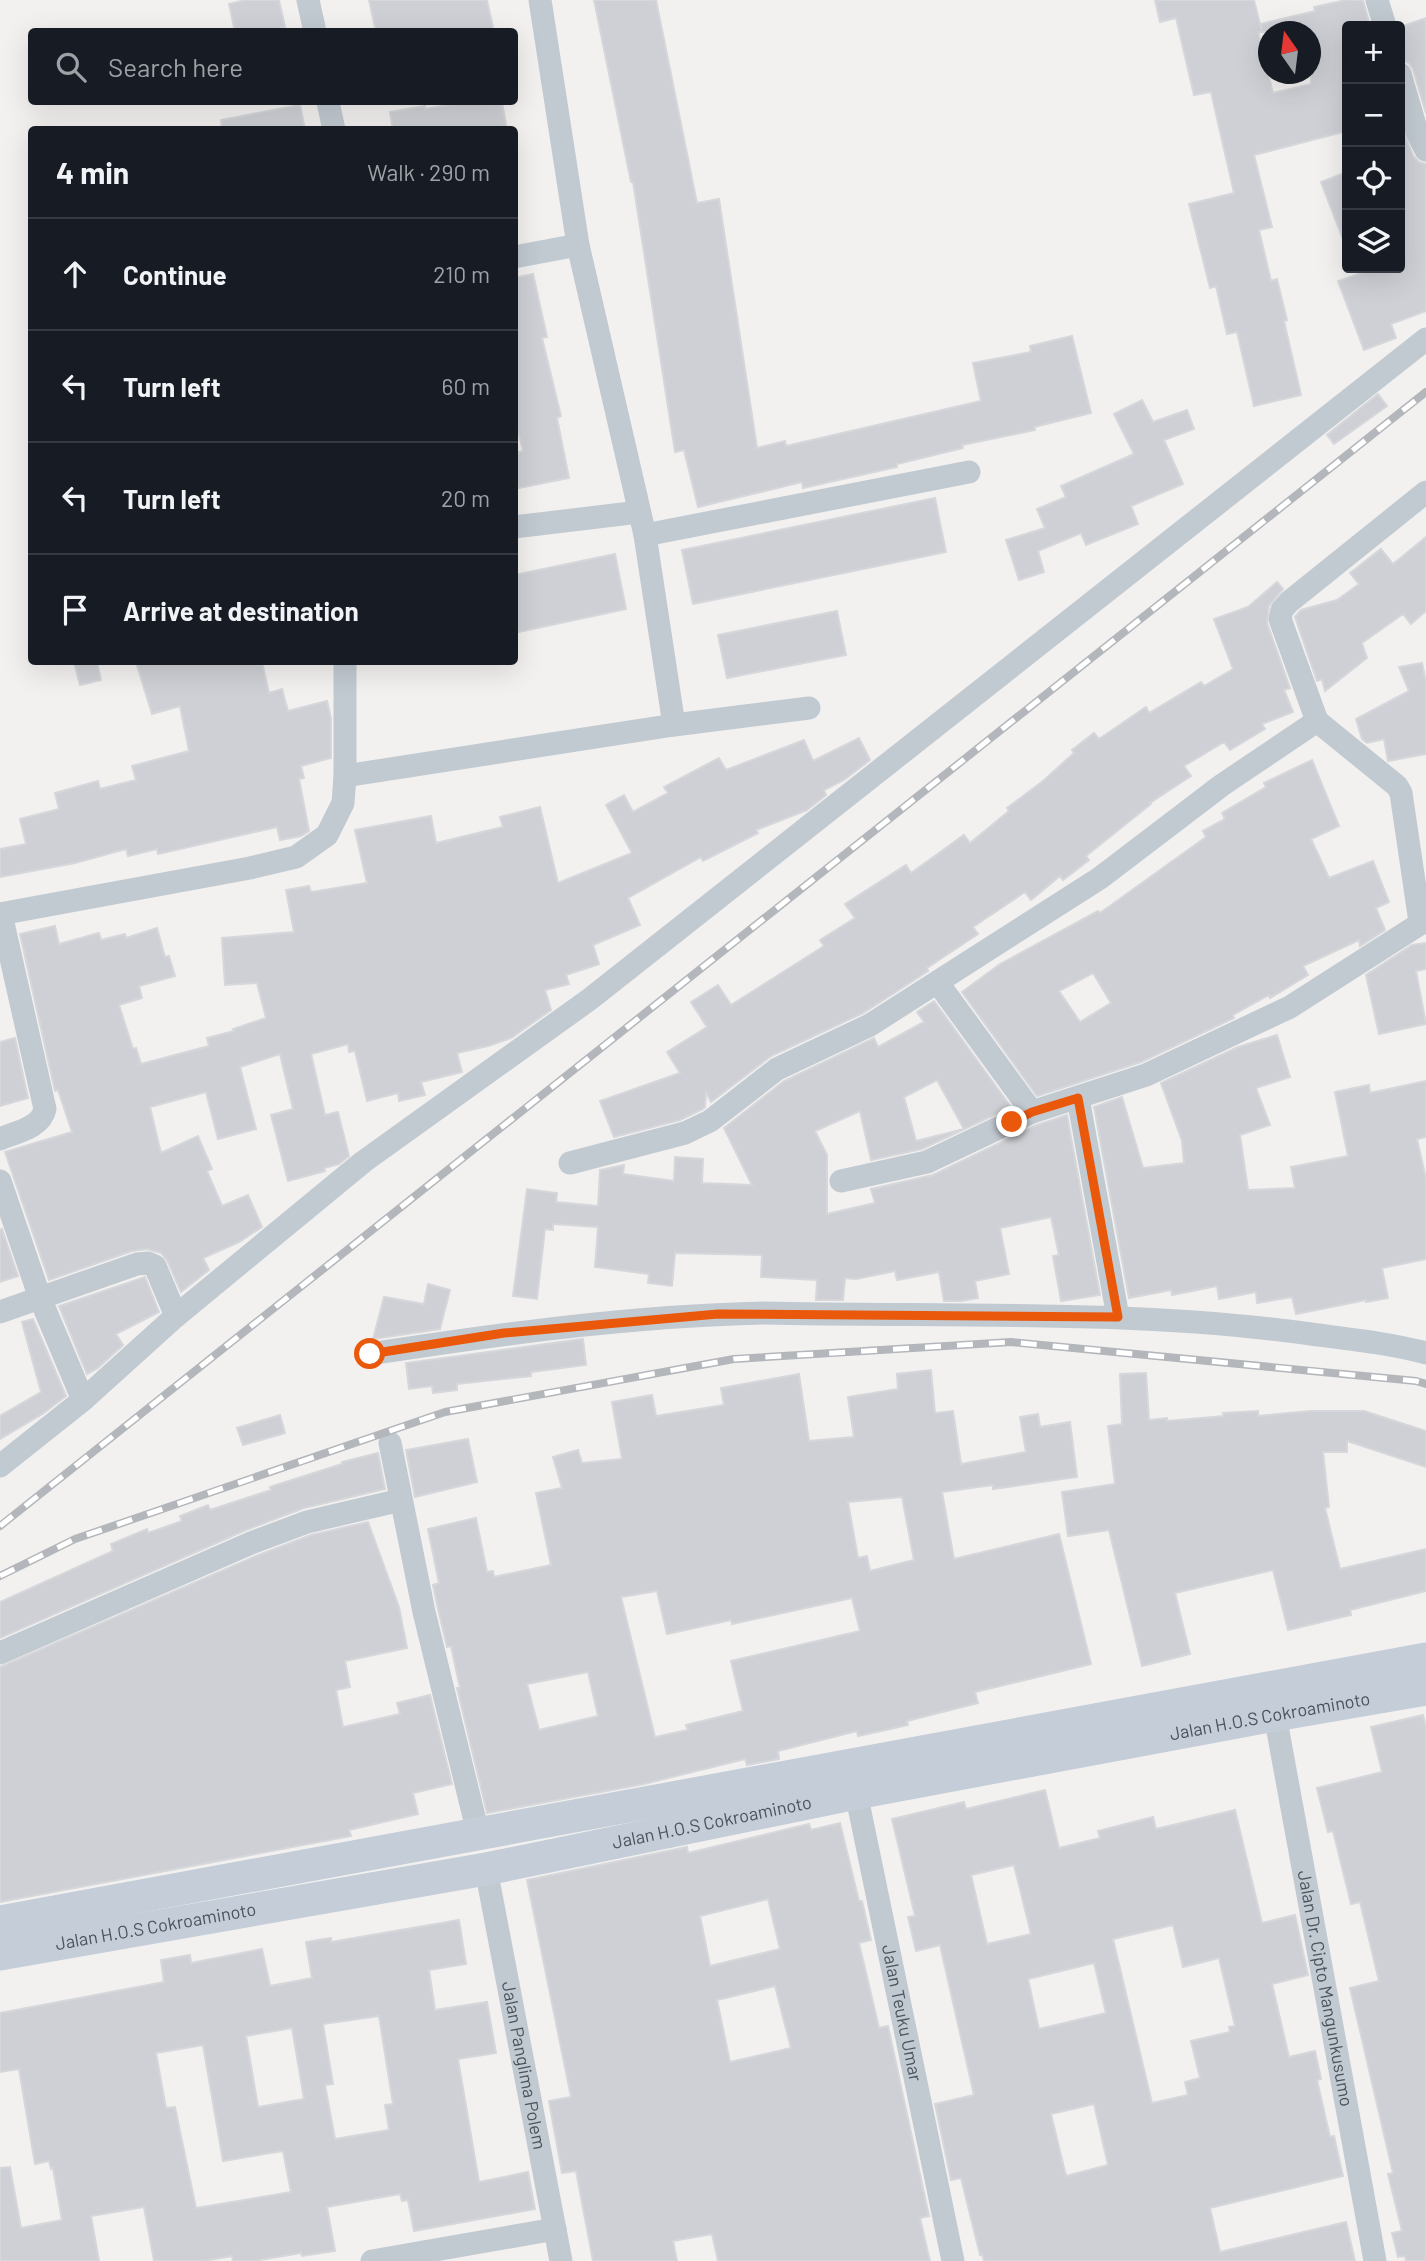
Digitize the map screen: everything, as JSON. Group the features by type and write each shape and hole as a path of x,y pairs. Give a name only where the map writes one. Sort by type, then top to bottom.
{"main road":[{"name":"Jalan H.O.S Cokroaminoto","path":"0,1922 129,1914 486,1870 853,1779 1426,1659"},
{"name":"Jalan H.O.S Cokroaminoto","path":"0,1954 129,1914 478,1833 1275,1715 1426,1689"}],"street":[{"path":"308,0 313,28"},
{"path":"540,0 578,245 645,535 674,725"},
{"path":"1377,0 1383,21"},
{"path":"1403,84 1417,132 1426,150"},
{"path":"329,105 333,126"},
{"path":"518,256 578,245"},
{"path":"0,1466 83,1400 176,1316 363,1162 590,999 1426,339"},
{"path":"645,535 969,472"},
{"path":"841,1181 928,1162 1032,1112 1146,1075 1290,1007 1423,921 1401,793 1397,786 1317,721 1280,620 1282,610 1426,492"},
{"path":"518,527 639,512"},
{"path":"0,1139 35,1124 43,1117 46,1109 1,914 296,857 327,835 343,803 345,665"},
{"path":"345,776 674,725 809,708"},
{"path":"570,1163 685,1133 710,1121 777,1069 870,1026 1100,878 1222,785 1317,721"},
{"path":"938,983 1032,1112"},
{"path":"1078,1098 1118,1317"},
{"path":"0,1181 40,1298 83,1400"},
{"path":"0,1312 137,1264 148,1264 155,1266 176,1316"},
{"path":"370,1354 504,1333 718,1314 1118,1317 1255,1326 1400,1346 1426,1353"},
{"path":"390,1443 424,1612 478,1833"},
{"path":"0,1653 251,1543 307,1522 401,1500"},
{"name":"Jalan Dr. Cipto Mangunkusumo","path":"1275,1715 1375,2261"},
{"name":"Jalan Teuku Umar","path":"853,1779 953,2261"},
{"name":"Jalan Panglima Polem","path":"486,1870 561,2261"},
{"path":"372,2261 555,2228"}],"building":[{"path":"245,0 279,0 285,27 234,28 229,4"},
{"path":"369,0 487,0 493,28 375,28"},
{"path":"594,0 656,0 697,203 719,199 757,448 785,441 786,446 981,401 973,363 1031,352 1030,346 1072,336 1091,413 1034,427 1035,430 962,445 963,448 897,464 897,467 803,488 802,482 698,507 684,450 675,452 633,182"},
{"path":"1155,0 1254,0 1259,21 1258,84 1271,84 1273,93 1321,84 1321,21 1273,21 1315,11 1314,7 1346,0 1363,0 1369,21 1342,21 1342,132 1254,155 1272,227 1259,230 1271,281 1277,279 1301,395 1254,406 1237,332 1227,334 1216,286 1210,288 1189,204 1234,193 1211,92 1194,95 1176,18 1160,22"},
{"path":"1426,18 1426,113 1413,69 1405,62 1405,25"},
{"path":"300,105 304,126 222,126 221,120"},
{"path":"448,105 503,105 506,126 392,126 390,112 425,106 425,109"},
{"path":"1405,136 1413,156 1426,164 1426,311 1391,324 1396,338 1364,350 1338,281 1361,273 1405,273"},
{"path":"1342,174 1342,237 1321,182"},
{"path":"533,274 547,337 542,338 561,416 557,418 569,478 518,488 518,452 523,451 518,431 518,277"},
{"path":"1378,394 1387,406 1334,444 1327,435"},
{"path":"1142,400 1153,422 1187,410 1194,429 1164,440 1183,484 1131,506 1138,524 1086,545 1081,533 1038,551 1044,572 1019,580 1006,540 1045,528 1037,509 1066,497 1061,486 1134,454 1114,414"},
{"path":"935,498 946,552 693,604 682,550"},
{"path":"1426,537 1426,611 1411,624 1403,614 1362,643 1367,658 1325,691 1322,679 1317,681 1295,617 1301,610 1337,600 1359,584 1350,573 1381,549 1393,564"},
{"path":"615,554 626,609 518,632 518,574"},
{"path":"1277,582 1283,589 1269,606 1267,623 1290,688 1284,690 1293,712 1262,724 1265,729 1230,750 1224,742 1184,766 1191,776 1150,803 1086,856 1089,860 1063,880 1060,876 1031,900 1025,892 973,927 978,934 927,968 928,971 863,1013 771,1056 711,1102 706,1092 703,1109 680,1120 614,1137 600,1101 680,1073 667,1052 707,1027 691,1002 718,985 731,1005 824,946 820,940 855,918 845,904 906,865 911,873 964,835 970,843 1094,733 1099,739 1146,707 1149,713 1201,682 1204,686 1233,669 1214,619 1248,607"},
{"path":"837,611 846,655 727,678 718,635"},
{"path":"1422,663 1426,682 1426,754 1388,761 1384,739 1367,743 1362,739 1356,719 1409,691 1399,667"},
{"path":"75,665 98,665 101,680 80,685"},
{"path":"137,665 263,665 269,693 282,689 288,711 327,701 331,718 331,758 301,766 304,778 299,779 309,831 301,836 280,840 277,827 158,854 157,849 128,856 126,849 75,863 0,877 0,849 26,844 20,819 59,809 55,793 98,781 100,789 136,780 132,766 189,751 180,706 152,714"},
{"path":"859,738 870,760 844,780 824,790 826,795 807,810 756,830 758,833 703,861 701,857 628,898 640,925 593,945 599,964 566,975 569,984 545,990 551,1010 511,1038 457,1053 462,1072 421,1082 425,1095 399,1101 398,1093 367,1101 355,1051 349,1052 348,1044 311,1054 325,1115 338,1112 349,1156 339,1164 324,1168 325,1171 288,1181 271,1115 293,1109 280,1054 240,1067 256,1129 218,1139 206,1092 150,1107 161,1153 198,1136 212,1169 207,1171 222,1206 248,1195 262,1227 239,1242 203,1258 209,1270 181,1292 167,1260 161,1253 147,1249 132,1251 49,1280 5,1152 72,1132 58,1090 55,1091 20,934 55,926 59,944 99,933 101,940 125,934 126,938 157,928 165,957 169,956 175,976 139,986 142,998 119,1005 133,1049 136,1048 141,1064 209,1046 207,1038 266,1018 257,983 225,985 222,938 294,932 286,890 309,886 311,892 367,883 355,830 431,816 436,843 503,827 500,817 540,807 558,883 632,853 606,805 624,795 633,812 668,793 664,787 719,758 726,770 804,740 813,761"},
{"path":"1312,760 1339,826 1311,839 1329,878 1373,861 1389,902 1376,908 1385,930 1360,946 1359,940 1303,966 1308,975 1270,998 1269,995 1233,1015 1234,1018 1141,1062 1037,1096 962,992 1000,964 1098,911 1100,913 1206,837 1203,831 1225,819 1222,813 1266,787 1264,783","holes":["1093,973 1111,1003 1080,1022 1059,991"]},
{"path":"1426,943 1426,969 1416,971 1426,1024 1379,1034 1366,975 1412,945"},
{"path":"934,1001 1011,1107 922,1149 871,1160 860,1111 815,1131 827,1155 827,1214 875,1203 871,1189 933,1175 1037,1125 1067,1115 1100,1295 1061,1301 1053,1256 1059,1255 1051,1217 1000,1228 1009,1274 975,1281 978,1298 961,1301 944,1301 939,1272 897,1280 895,1271 856,1279 845,1278 843,1300 816,1300 817,1280 761,1277 762,1255 675,1253 672,1286 648,1283 649,1274 595,1267 598,1227 553,1224 553,1230 545,1229 537,1299 513,1296 527,1189 557,1193 556,1202 598,1206 600,1170 624,1165 623,1174 674,1181 675,1157 703,1159 702,1183 752,1185 724,1128 784,1081 874,1038 878,1047 924,1022 917,1012","holes":["937,1080 964,1129 916,1141 904,1097"]},
{"path":"1277,1035 1290,1077 1256,1088 1270,1125 1240,1135 1248,1190 1295,1188 1291,1167 1348,1156 1335,1092 1369,1085 1370,1093 1426,1081 1426,1137 1417,1139 1426,1179 1426,1259 1382,1268 1388,1298 1296,1314 1292,1297 1257,1303 1256,1292 1219,1299 1217,1286 1172,1295 1171,1290 1129,1298 1094,1107 1122,1097 1143,1168 1184,1163 1182,1141 1161,1083 1238,1047"},
{"path":"15,1038 28,1098 0,1106 0,1042"},
{"path":"2,1229 18,1276 0,1282 0,1230"},
{"path":"145,1277 159,1312 116,1334 123,1345 98,1368 87,1374 59,1306"},
{"path":"428,1284 450,1290 440,1329 373,1339 384,1297 424,1304"},
{"path":"33,1319 66,1396 44,1413 0,1439 0,1416 41,1392 22,1322"},
{"path":"583,1339 586,1365 531,1372 531,1376 457,1384 457,1390 433,1393 432,1386 409,1389 406,1363"},
{"path":"931,1370 935,1413 953,1411 961,1464 1026,1452 1020,1417 1038,1414 1040,1427 1070,1422 1077,1477 993,1489 993,1485 942,1492 954,1559 1059,1534 1091,1664 975,1692 978,1703 907,1721 908,1725 858,1736 857,1731 778,1751 779,1759 747,1765 745,1759 644,1784 487,1813 457,1688 460,1688 451,1646 447,1647 433,1585 439,1583 428,1529 476,1518 487,1572 493,1571 494,1577 551,1565 536,1493 562,1488 553,1457 578,1450 582,1463 622,1459 612,1402 652,1395 656,1416 724,1405 721,1388 799,1374 809,1441 854,1437 848,1397 898,1389 897,1374","holes":["902,1497 914,1560 870,1571 867,1556 858,1558 848,1502","657,1591 667,1634 731,1620 732,1624 852,1598 860,1631 731,1661 743,1711 686,1725 688,1730 655,1737 621,1597","588,1672 598,1716 539,1730 527,1684"]},
{"path":"1146,1373 1149,1420 1167,1418 1167,1421 1258,1411 1258,1416 1311,1411 1364,1411 1426,1431 1426,1467 1347,1441 1347,1452 1323,1452 1329,1507 1325,1508 1340,1569 1426,1549 1426,1591 1350,1610 1351,1615 1288,1630 1273,1570 1175,1593 1190,1654 1142,1666 1109,1530 1068,1536 1062,1492 1115,1484 1108,1426 1122,1424 1120,1374"},
{"path":"280,1415 285,1433 243,1445 237,1428"},
{"path":"468,1439 477,1482 415,1497 406,1450"},
{"path":"378,1453 385,1489 304,1508 246,1530 0,1638 0,1602 113,1551 111,1544 147,1529 148,1533 182,1521 180,1516 208,1505 210,1510 342,1462"},
{"path":"368,1522 399,1607 407,1648 345,1661 350,1687 336,1690 343,1727 400,1714 397,1703 430,1695 452,1784 413,1793 418,1814 349,1830 351,1836 0,1902 0,1667 256,1556 311,1535"},
{"path":"1423,1715 1426,1728 1426,2261 1406,2261 1405,2256 1398,2257 1392,2233 1402,2231 1388,2174 1393,2173 1350,1988 1379,1981 1360,1902 1351,1904 1333,1831 1328,1832 1317,1788 1382,1772 1371,1727"},
{"path":"1045,1790 1059,1848 1100,1838 1098,1831 1153,1817 1156,1829 1235,1810 1262,1923 1295,1915 1308,1975 1272,1984 1289,2057 1315,2051 1321,2079 1317,2080 1330,2137 1334,2136 1343,2176 1210,2208 1220,2252 1346,2222 1355,2261 984,2261 982,2254 980,2255 961,2178 951,2180 935,2104 974,2095 940,1945 916,1951 908,1917 915,1916 892,1819 964,1802 966,1809","holes":["1014,1865 1031,1934 987,1944 971,1875","1173,1925 1183,1967 1219,1958 1235,2026 1229,2027 1230,2032 1191,2041 1200,2078 1185,2082 1188,2095 1152,2103 1113,1939","1094,1963 1106,2013 1039,2029 1028,1979","1094,2104 1108,2165 1066,2176 1051,2114"]},
{"path":"840,1823 859,1901 862,1901 871,1940 859,1943 879,2028 888,2026 929,2216 920,2218 930,2261 718,2261 712,2234 673,2241 677,2261 593,2261 576,2171 562,2173 549,2101 571,2097 527,1880 687,1847 688,1853 809,1824 811,1830","holes":["768,1899 780,1949 710,1966 700,1916","775,1986 791,2048 730,2062 717,2000"]},
{"path":"459,1920 466,1964 429,1970 435,2010 487,2002 496,2053 458,2059 479,2182 528,2172 535,2209 414,2231 408,2200 402,2201 400,2194 327,2207 335,2251 302,2256 301,2253 254,2261 233,2261 232,2256 204,2261 154,2261 144,2207 91,2216 99,2261 0,2261 0,2168 10,2167 21,2228 62,2220 53,2168 51,2169 49,2161 35,2164 19,2069 0,2072 0,2013 164,1982 161,1960 190,1955 191,1963 262,1949 270,1986 312,1978 306,1942 331,1938 331,1942","holes":["379,2016 393,2104 385,2105 389,2130 335,2139 325,2085 333,2084 323,2024","292,2028 304,2099 258,2107 246,2036","203,2045 223,2161 283,2151 291,2192 196,2208 175,2107 166,2108 156,2053"]}],"railway":[{"path":"0,1526 1426,392"},
{"path":"0,1576 75,1539 445,1412 734,1359 1011,1342 1426,1384"}],"route":[{"path":"370,1354 504,1333 718,1314 763,1312 882,1316 1118,1317 1078,1098 1032,1112 1012,1122"}]}
